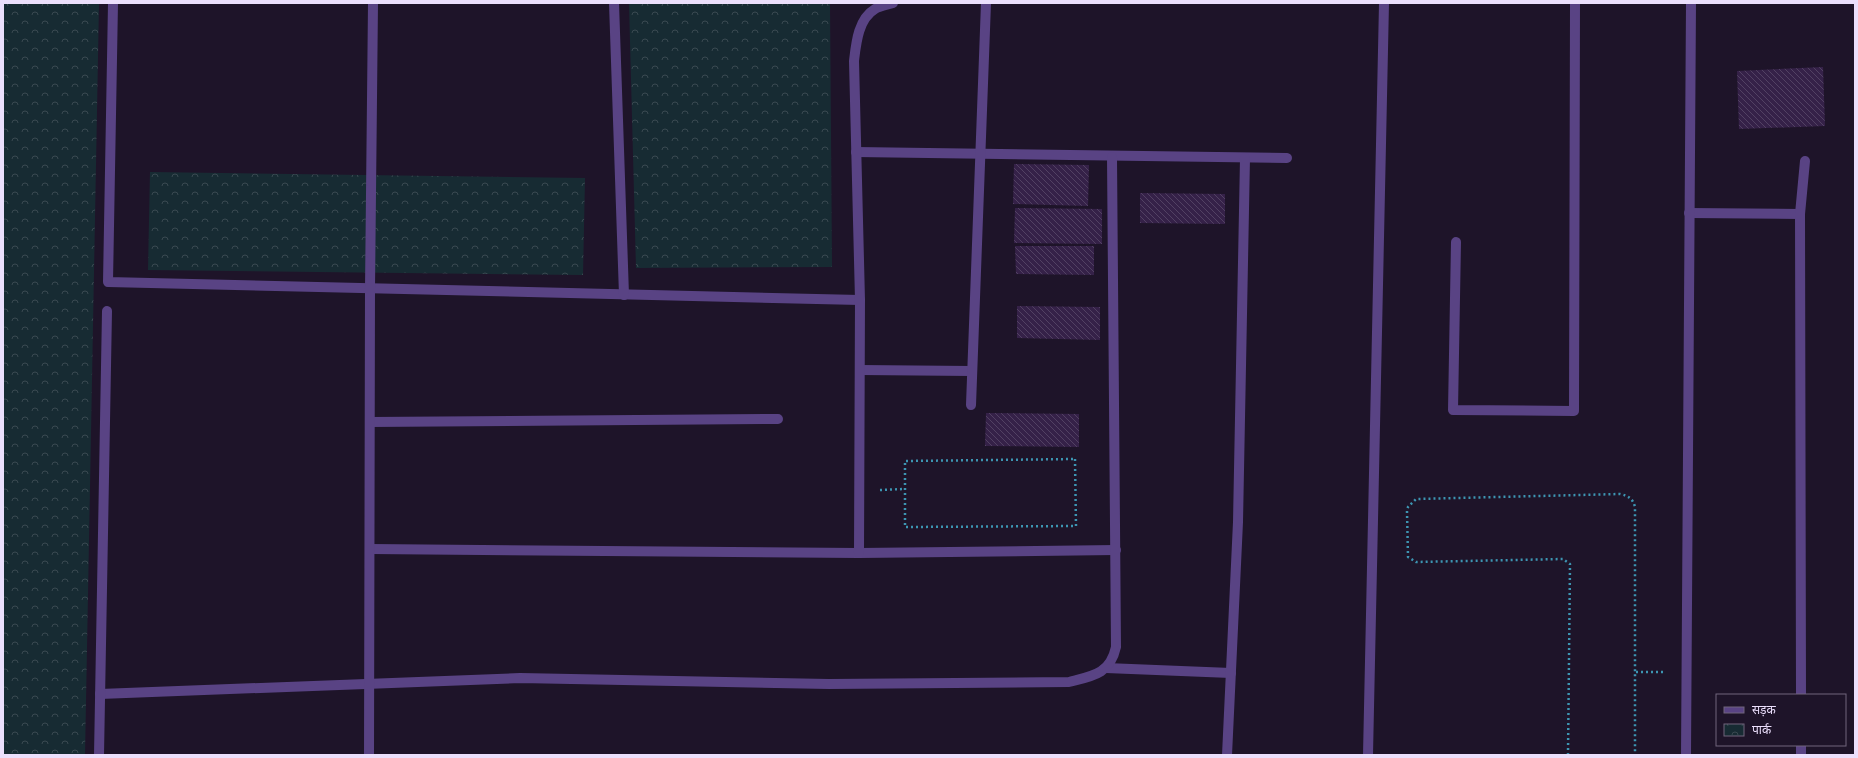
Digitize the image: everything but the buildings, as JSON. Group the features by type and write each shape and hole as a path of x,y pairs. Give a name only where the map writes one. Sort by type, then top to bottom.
{"street":[{"path":"113,3 108,282 860,300"},
{"path":"369,755 370,289 373,3"},
{"path":"614,3 624,295"},
{"path":"859,553 860,300 854,60 858,34 865,20 874,10 893,3"},
{"path":"971,405 986,3"},
{"path":"1368,755 1384,3"},
{"path":"1456,242 1453,410 1574,411 1575,3"},
{"path":"1686,755 1691,3"},
{"path":"856,152 980,153 1112,157 1287,158"},
{"path":"100,694 520,678 829,684 1069,682 1093,676 1106,668 1114,658 1116,647 1112,157"},
{"path":"1227,755 1238,522 1245,158"},
{"path":"1801,694 1800,214 1805,161"},
{"path":"1690,213 1800,214"},
{"path":"99,755 107,311"},
{"path":"860,370 972,371"},
{"path":"370,422 778,419"},
{"path":"370,549 859,553 1116,550"},
{"path":"1106,668 1231,673"}],"path":[{"path":"1075,459 1076,526 905,527 904,489 906,461 1075,459"},
{"path":"1568,755 1570,564 1563,559 1416,562 1408,557 1408,507 1416,499 1620,494 1629,497 1633,501 1635,507 1635,755"},
{"path":"1636,672 1686,671"}],"green space":[{"path":"3,3 99,3 85,755 3,755"},
{"path":"629,3 830,3 832,267 636,268"},
{"path":"150,172 585,178 583,275 148,270"}]}
